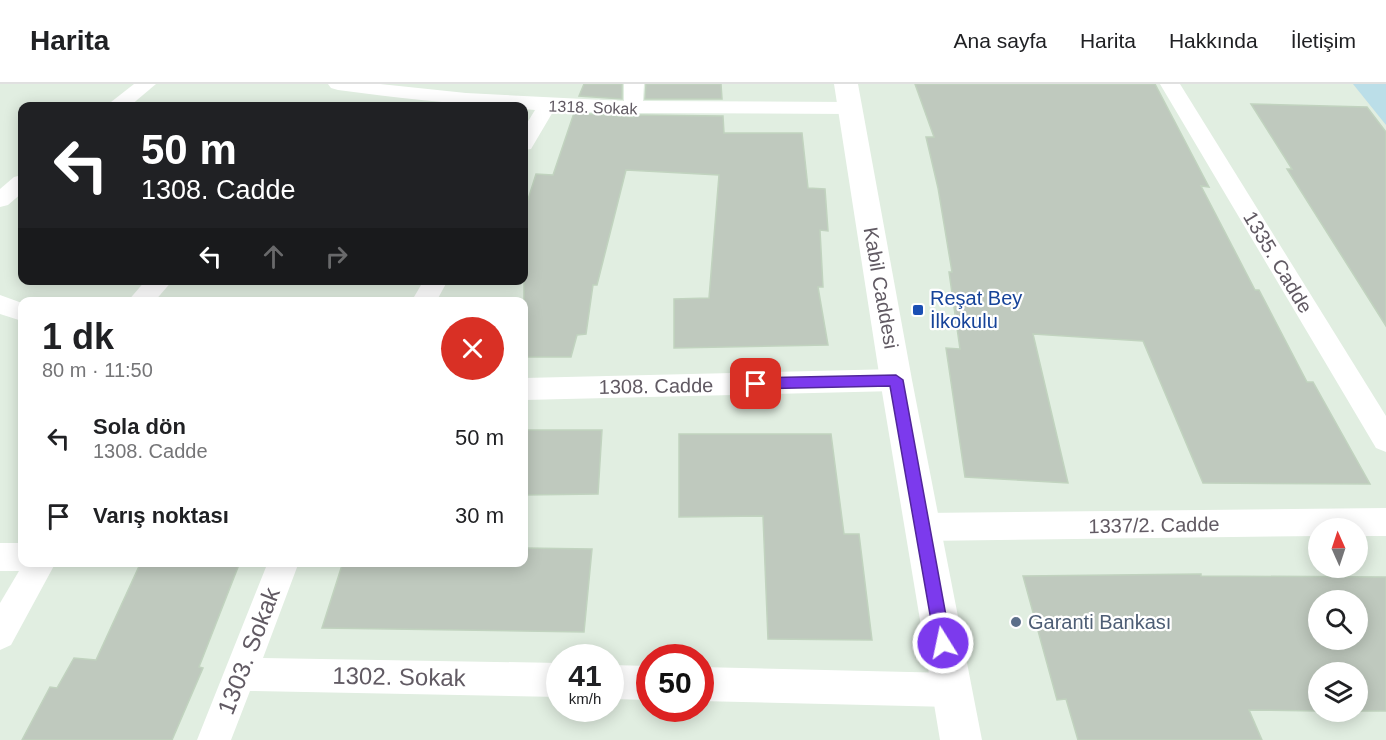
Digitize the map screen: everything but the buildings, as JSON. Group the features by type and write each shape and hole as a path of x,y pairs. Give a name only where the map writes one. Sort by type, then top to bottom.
{"main road":[{"name":"Kabil Caddesi","path":"848,96 896,380 961,740"}],"street":[{"path":"123,102 146,84"},
{"name":"1318. Sokak","path":"338,84 492,102"},
{"path":"633,109 634,84"},
{"name":"1335. Cadde","path":"1170,84 1386,440"},
{"path":"343,102 359,87"},
{"name":"1318. Sokak","path":"528,105 633,109 848,96"},
{"path":"528,137 547,106"},
{"path":"0,200 18,185"},
{"path":"145,297 156,285"},
{"path":"0,304 18,311"},
{"name":"1308. Cadde","path":"528,389 896,380"},
{"name":"1337/2. Cadde","path":"922,527 1386,522"},
{"path":"0,557 18,557"},
{"path":"0,634 38,567"},
{"name":"1303. Sokak","path":"214,740 283,567"},
{"name":"1302. Sokak","path":"239,674 546,680"},
{"path":"714,684 951,690"}],"shaded area":[{"path":"1353,84 1386,84 1386,125"}],"place":[{"name":"Reşat Bey İlkokulu","path":"918,310"},
{"name":"Garanti Bankası","path":"1016,622"}],"route":[{"path":"756,384 896,380 943,643"}]}
